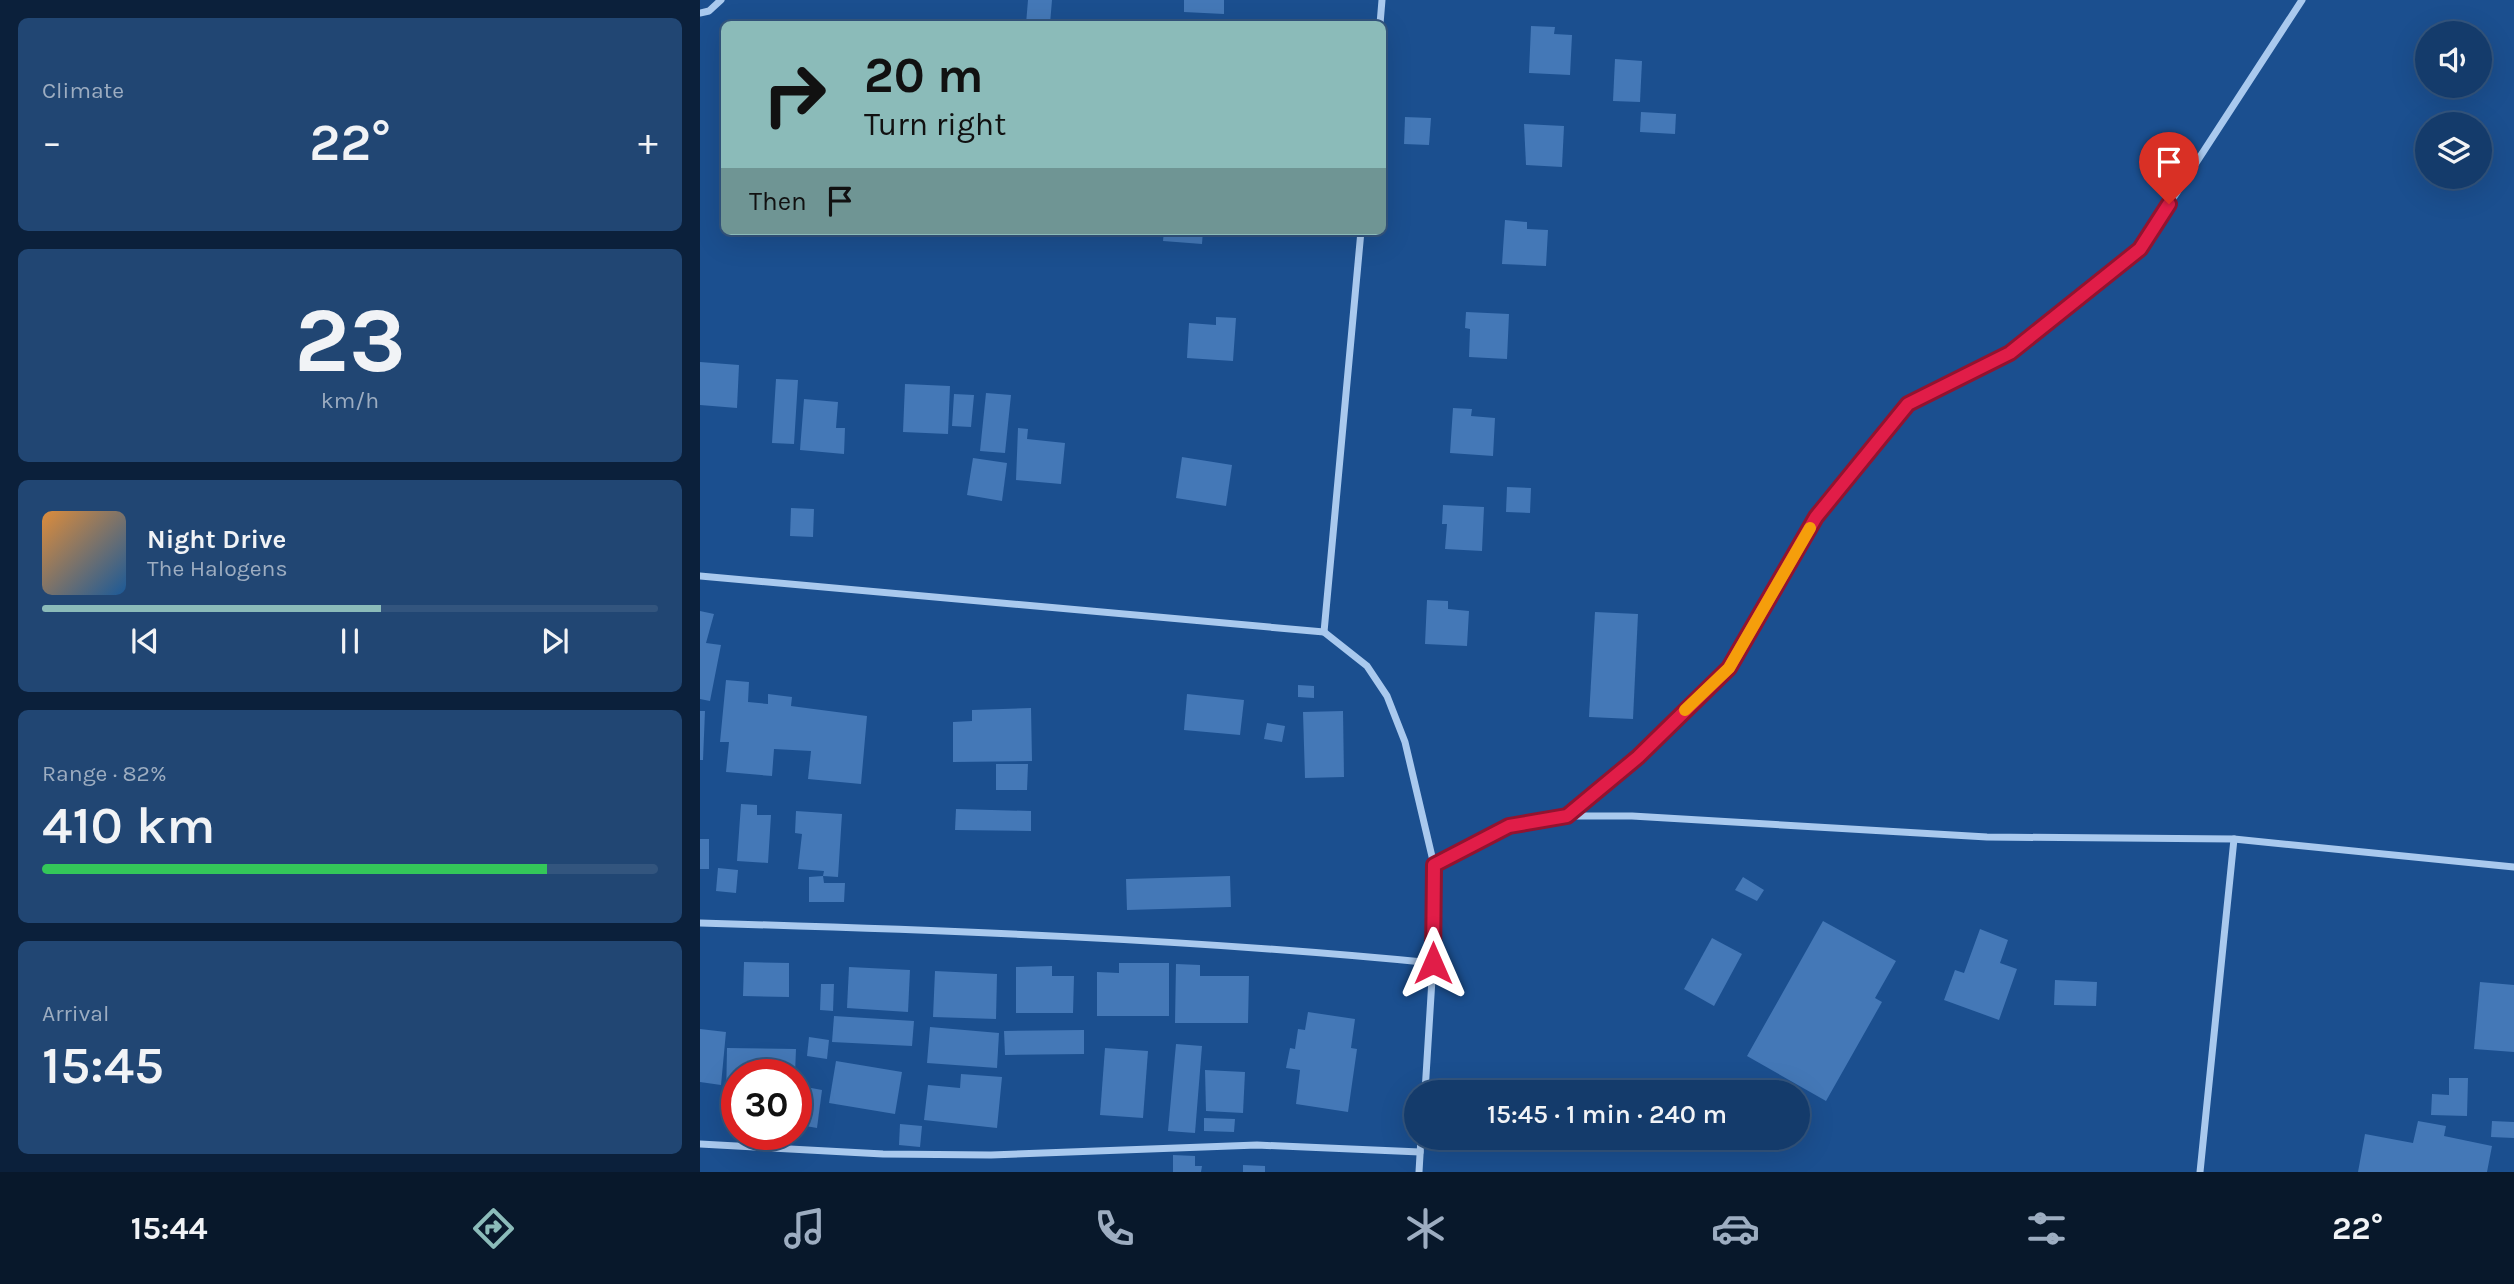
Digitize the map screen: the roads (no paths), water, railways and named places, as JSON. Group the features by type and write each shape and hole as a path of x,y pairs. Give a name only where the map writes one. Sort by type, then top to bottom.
{"street":[{"path":"700,13 709,11 721,0"},
{"path":"1380,21 1382,0"},
{"path":"1567,816 1638,757 1729,668 1816,517 1908,404 2010,353 2140,249 2302,0"},
{"path":"1324,632 1361,235"},
{"path":"700,576 1324,632 1367,666 1387,696 1405,742 1434,865 1433,963 1425,1080"},
{"path":"1434,865 1509,826 1567,816 1632,816 1987,837 2234,839 2514,867"},
{"path":"2200,1172 2234,839"},
{"path":"700,923 972,930 1254,946 1433,963"},
{"path":"700,1144 992,1156 1257,1144 1420,1152 1419,1172"}]}
